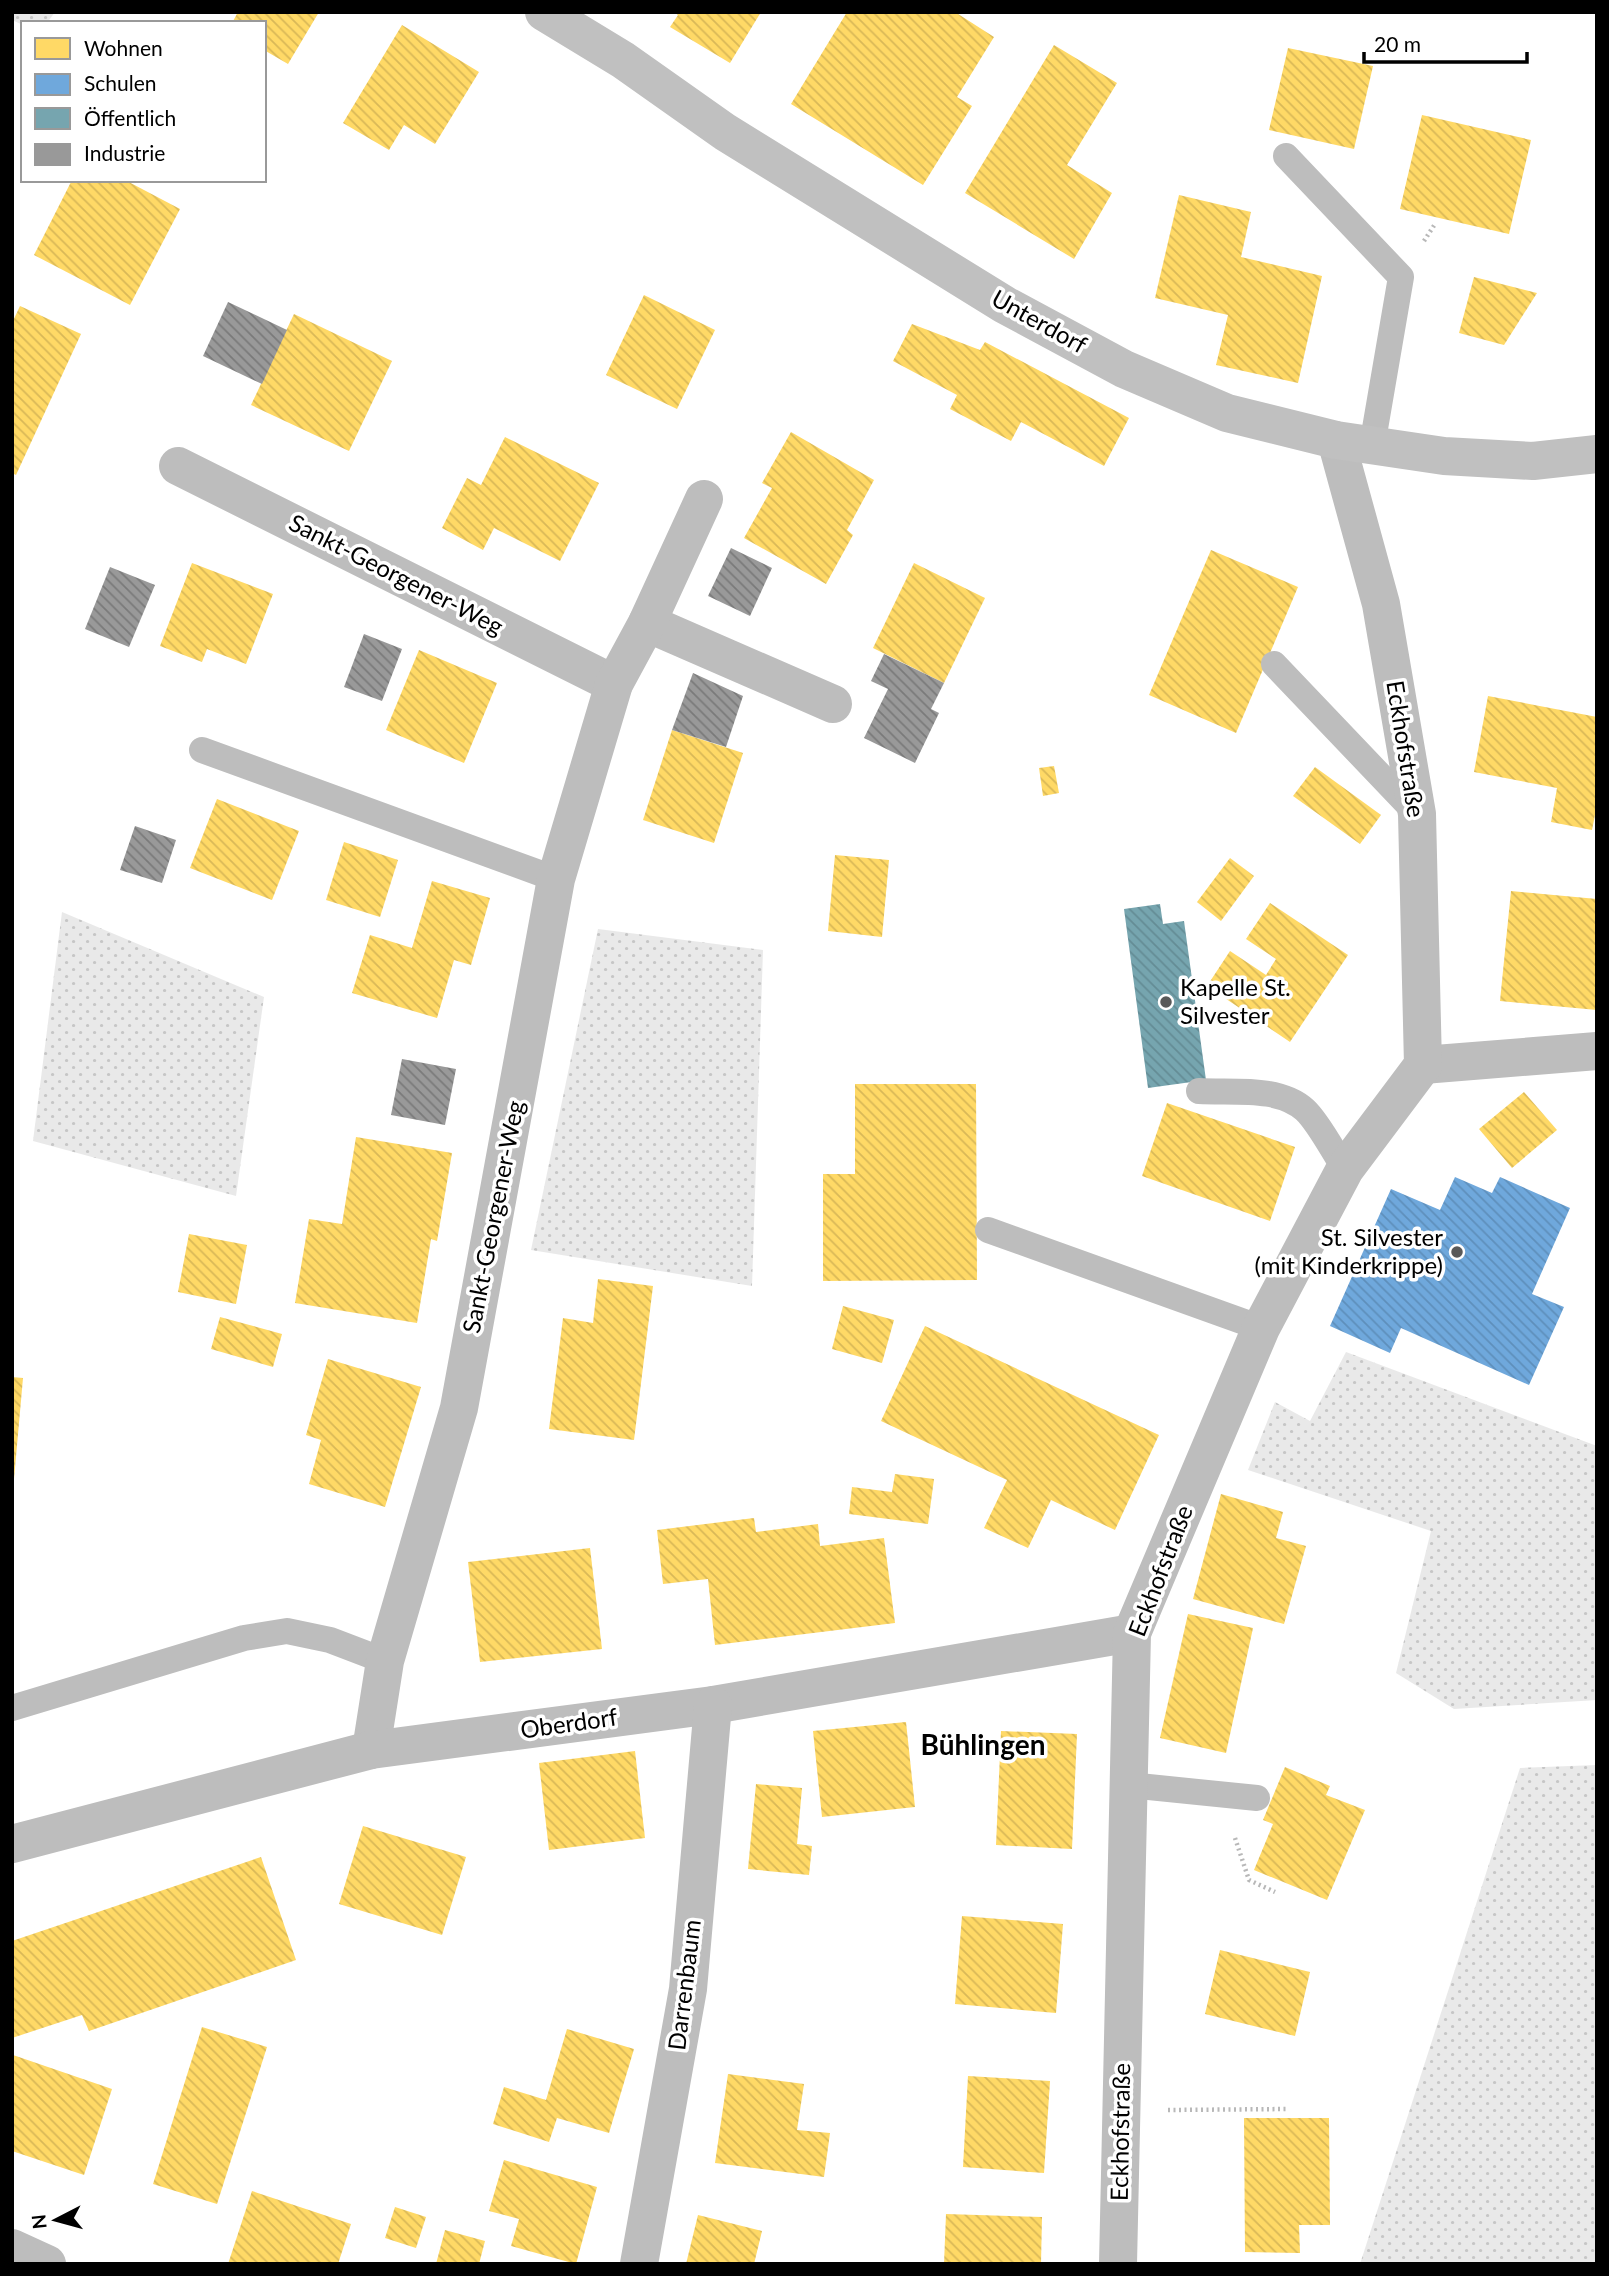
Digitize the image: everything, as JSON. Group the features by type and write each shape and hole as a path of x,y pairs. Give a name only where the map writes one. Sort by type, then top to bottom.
{"street":[{"name":"Unterdorf","path":"544,12 623,60 725,132 1005,305 1124,369 1227,414 1354,443 1444,456 1533,461 1597,454"},
{"name":"Eckhofstraße","path":"1118,2264 1132,1633 1261,1328 1345,1169 1423,1065 1417,814 1354,443"},
{"name":"Sankt-Georgener-Weg","path":"178,466 614,684"},
{"name":"Sankt-Georgener-Weg","path":"371,1750 385,1661 459,1408 555,879 614,684 647,623 704,499"},
{"path":"647,623 833,704"},
{"path":"1423,1065 1597,1051"},
{"name":"Oberdorf","path":"12,1844 371,1750 713,1705 1132,1633"},
{"name":"Darrenbaum","path":"639,2264 688,1989 713,1705"},
{"path":"12,2248 47,2264"}],"lane":[{"path":"1286,156 1401,277 1354,443"},
{"path":"1274,664 1417,814"},
{"path":"202,750 555,879"},
{"path":"1199,1091 1266,1094 1290,1099 1307,1111 1345,1169"},
{"path":"988,1230 1261,1328"},
{"path":"12,1708 244,1638 287,1631 330,1640 385,1661"},
{"path":"1129,1785 1257,1798"}],"path":[{"path":"1226,1795 1237,1846 1250,1880 1275,1892"},
{"path":"1121,2111 1288,2109"}],"shaded area":[{"path":"12,12 55,12 48,21 21,21 21,24 12,20"},
{"path":"62,912 264,997 236,1196 33,1141"},
{"path":"598,929 763,950 752,1286 531,1250"},
{"path":"1346,1352 1597,1446 1597,1700 1454,1709 1396,1673 1431,1531 1248,1470 1275,1402 1310,1421"},
{"path":"1597,1765 1597,2264 1360,2264 1520,1768"}],"building: Wohnen":[{"path":"238,12 319,12 288,64 266,51 266,21 233,21"},
{"path":"674,12 761,12 730,63 670,27 678,15"},
{"path":"847,12 955,12 994,37 957,97 972,106 923,185 791,104"},
{"path":"402,25 479,72 435,144 404,125 389,150 343,123"},
{"path":"1054,45 1117,83 1067,165 1112,193 1074,259 965,193"},
{"path":"1288,48 1373,66 1354,149 1269,130"},
{"path":"1422,115 1531,140 1509,234 1400,209"},
{"path":"71,182 129,182 180,209 130,305 34,255"},
{"path":"1179,195 1251,212 1241,257 1322,276 1298,383 1216,365 1228,315 1155,298"},
{"path":"1474,277 1537,293 1504,345 1459,333"},
{"path":"644,295 715,330 677,409 606,375"},
{"path":"20,306 81,334 16,475 12,473 12,323"},
{"path":"294,314 392,361 349,451 251,405"},
{"path":"912,324 980,350 985,342 1129,418 1104,466 1021,422 1011,441 950,409 957,395 893,361"},
{"path":"791,432 874,480 847,530 853,535 826,584 744,538 772,488 762,483"},
{"path":"505,437 599,483 560,561 494,528 483,550 442,528 467,478 481,485"},
{"path":"1211,550 1298,587 1236,733 1149,695"},
{"path":"192,563 273,594 246,664 207,649 202,662 160,646"},
{"path":"914,563 985,598 944,683 873,648"},
{"path":"419,650 497,683 464,763 386,730"},
{"path":"1488,696 1597,717 1597,805 1592,830 1551,822 1557,788 1474,772"},
{"path":"672,730 743,753 714,843 643,820"},
{"path":"1054,766 1059,793 1043,796 1039,768"},
{"path":"1315,767 1381,815 1360,844 1293,796"},
{"path":"217,799 299,831 272,900 190,868"},
{"path":"344,842 398,860 380,917 326,900"},
{"path":"835,855 889,860 882,937 828,931"},
{"path":"1230,858 1254,876 1221,921 1197,902"},
{"path":"432,881 490,898 471,965 454,960 437,1018 352,993 370,935 412,948"},
{"path":"1511,891 1597,899 1597,1010 1500,1001"},
{"path":"1270,903 1348,955 1290,1042 1207,986 1230,951 1266,975 1276,959 1246,939"},
{"path":"855,1084 976,1084 977,1280 823,1281 823,1174 855,1174"},
{"path":"1524,1092 1557,1130 1512,1168 1479,1129"},
{"path":"1167,1103 1295,1147 1270,1221 1142,1176"},
{"path":"356,1137 452,1153 437,1241 431,1239 417,1323 295,1303 309,1219 342,1224"},
{"path":"189,1234 247,1245 236,1304 178,1292"},
{"path":"598,1279 653,1286 634,1440 549,1429 563,1318 593,1323"},
{"path":"843,1306 894,1320 882,1363 832,1349"},
{"path":"220,1317 282,1334 273,1367 211,1349"},
{"path":"925,1326 1159,1435 1115,1530 1051,1500 1028,1548 984,1528 1007,1480 881,1421"},
{"path":"328,1359 421,1387 385,1507 309,1484 321,1440 306,1435"},
{"path":"12,1377 23,1378 14,1479 12,1479"},
{"path":"895,1474 934,1479 928,1524 849,1514 852,1487 892,1492"},
{"path":"1221,1494 1283,1512 1276,1538 1306,1546 1284,1624 1193,1599"},
{"path":"754,1518 756,1532 818,1524 820,1546 884,1538 895,1623 715,1645 708,1579 663,1584 657,1530"},
{"path":"590,1548 602,1649 480,1662 468,1562"},
{"path":"1188,1614 1253,1628 1226,1753 1160,1738"},
{"path":"906,1722 915,1807 822,1817 813,1731"},
{"path":"1001,1731 1077,1734 1072,1849 996,1845"},
{"path":"635,1751 645,1838 549,1850 539,1763"},
{"path":"1285,1767 1330,1786 1326,1795 1365,1810 1327,1900 1254,1870 1273,1824 1263,1820"},
{"path":"756,1784 802,1788 797,1844 812,1846 809,1875 748,1869"},
{"path":"363,1826 466,1857 442,1935 339,1904"},
{"path":"261,1857 296,1960 89,2031 82,2015 12,2038 12,1941"},
{"path":"962,1916 1063,1924 1056,2013 955,2004"},
{"path":"1220,1950 1310,1972 1295,2036 1205,2014"},
{"path":"202,2027 267,2047 217,2204 153,2184"},
{"path":"567,2029 634,2049 609,2133 557,2118 549,2142 493,2124 504,2087 546,2100"},
{"path":"13,2055 112,2089 84,2175 12,2151"},
{"path":"728,2074 804,2084 797,2130 830,2133 824,2177 715,2163"},
{"path":"968,2076 1050,2081 1044,2173 963,2167"},
{"path":"1244,2118 1329,2118 1330,2225 1299,2225 1300,2253 1245,2252"},
{"path":"504,2160 597,2187 576,2264 511,2246 519,2219 489,2211"},
{"path":"252,2191 351,2224 338,2264 228,2264"},
{"path":"395,2207 426,2217 416,2248 385,2238"},
{"path":"946,2214 1042,2217 1041,2264 944,2264"},
{"path":"698,2215 762,2231 754,2264 686,2264"},
{"path":"445,2230 485,2241 479,2264 436,2264"}],"building: Schulen":[{"name":"St. Silvester (mit Kinderkrippe)","path":"1455,1177 1492,1193 1500,1177 1570,1208 1532,1294 1564,1307 1529,1385 1401,1328 1390,1353 1330,1326 1391,1189 1440,1210"}],"building: Öffentlich":[{"name":"Kapelle St. Silvester","path":"1160,904 1163,924 1184,921 1206,1080 1148,1088 1124,909"}],"building: Industrie":[{"path":"228,302 287,330 262,384 203,356"},
{"path":"731,548 772,568 750,616 708,596"},
{"path":"110,567 155,585 129,647 85,629"},
{"path":"364,634 402,649 382,701 344,687"},
{"path":"884,654 944,683 931,709 939,713 915,763 864,738 888,689 871,681"},
{"path":"693,673 743,696 726,747 672,730"},
{"path":"135,826 176,840 162,883 120,870"},
{"path":"402,1059 456,1069 445,1125 391,1115"}],"place":[{"name":"Kapelle St. Silvester","path":"1166,1002"},
{"name":"St. Silvester (mit Kinderkrippe)","path":"1457,1252"}],"district":[{"name":"Bühlingen","path":"983,1745"}]}
